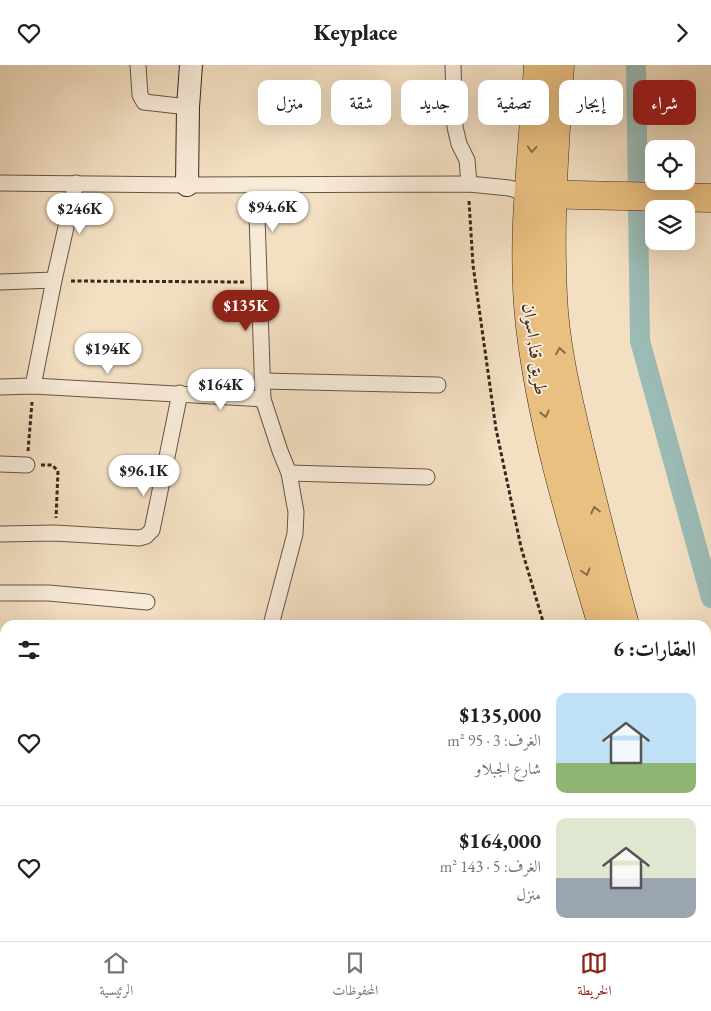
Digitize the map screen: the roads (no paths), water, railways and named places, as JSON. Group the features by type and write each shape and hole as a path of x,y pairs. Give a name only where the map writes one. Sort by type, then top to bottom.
{"highway":[{"name":"طريق قنا, اسوان","path":"538,65 530,192 527,287 530,326 542,401 562,487 601,620"},
{"name":"طريق قنا, اسوان","path":"560,65 530,192 553,297 562,367 601,537 624,620"},
{"path":"530,192 579,195 702,197"}],"street":[{"path":"138,65 140,95 144,102 188,107"},
{"path":"187,185 188,107 191,65"},
{"path":"453,65 455,127 459,144 467,160 469,184"},
{"path":"0,183 187,185 469,184 530,192"},
{"path":"33,386 76,183"},
{"path":"256,185 264,399 289,473 296,512 295,534 272,620"},
{"path":"0,281 54,280"},
{"path":"262,381 438,385"},
{"path":"0,387 33,386 264,399"},
{"path":"0,534 55,533 139,538 146,536 152,531 180,393"},
{"path":"0,464 27,465"},
{"path":"289,473 428,477"},
{"path":"0,593 49,593 147,602"}],"waterway":[{"path":"636,65 640,341 711,598"}]}
